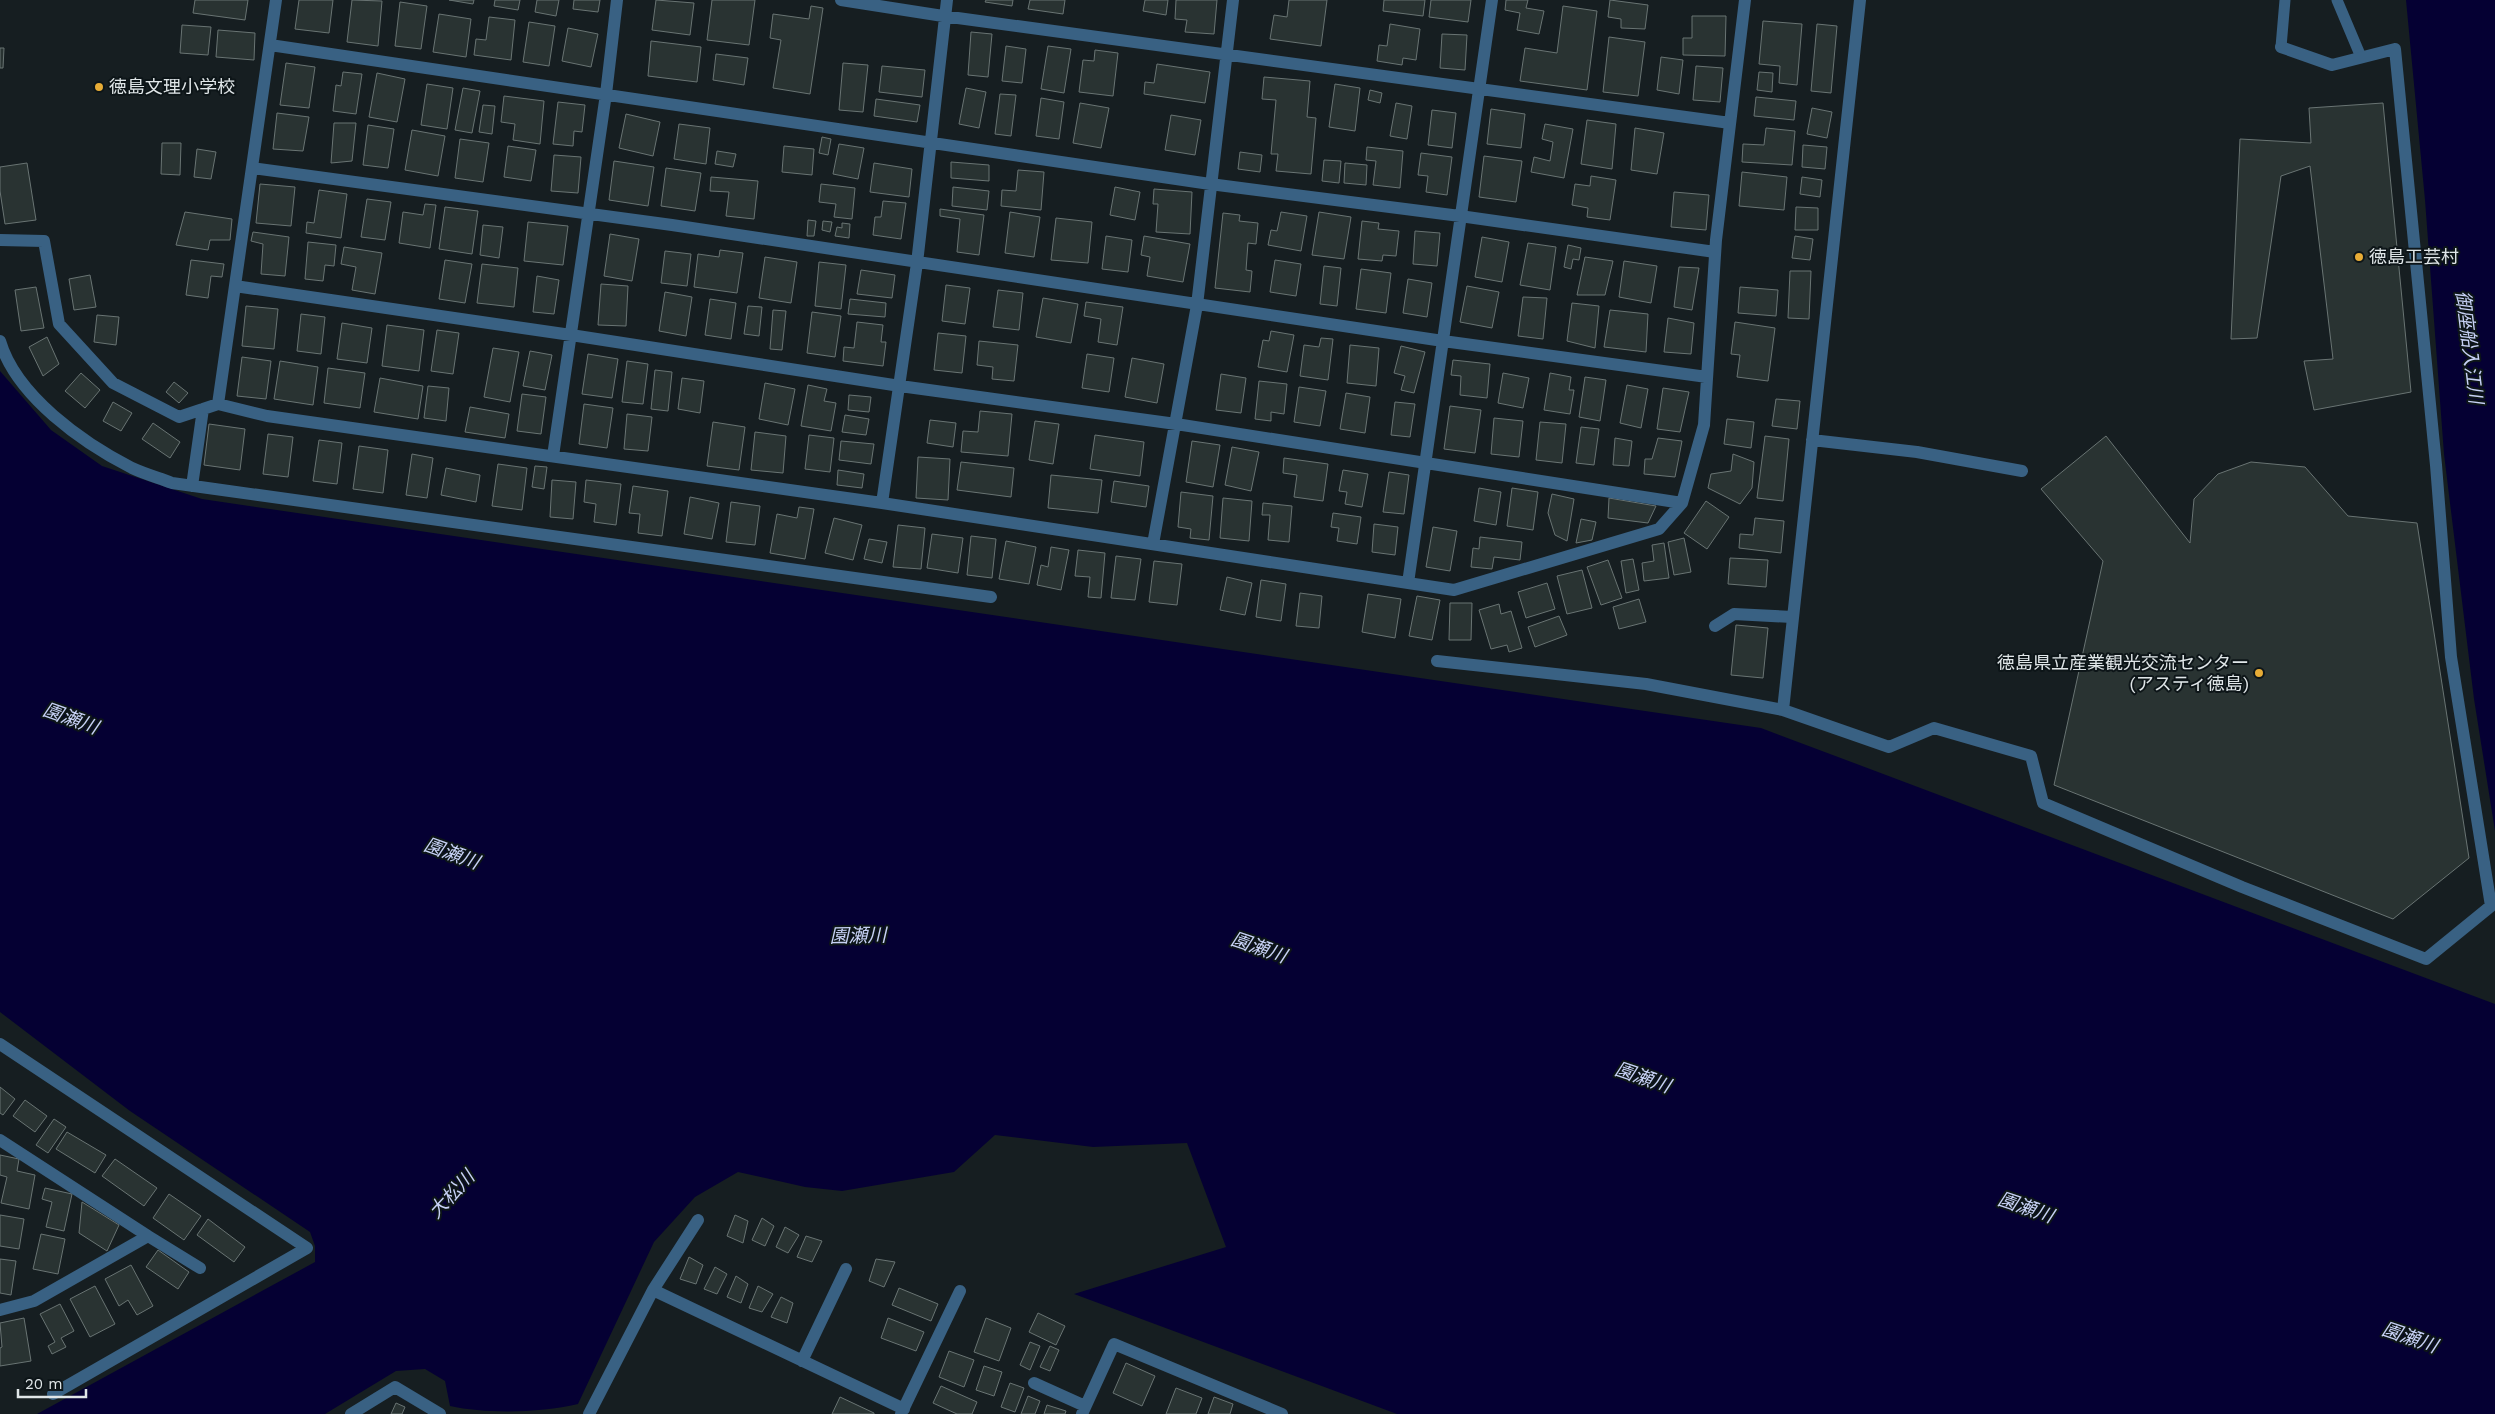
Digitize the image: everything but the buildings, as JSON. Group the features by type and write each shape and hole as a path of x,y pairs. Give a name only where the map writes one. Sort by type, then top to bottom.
{"street":[{"path":"218,404 276,0"},
{"path":"553,456 618,0"},
{"path":"841,0 943,16 1730,123"},
{"path":"882,503 917,263 943,16 947,0"},
{"path":"1153,544 1196,305 1233,0"},
{"path":"1408,584 1492,0"},
{"path":"0,240 44,241 59,324 113,384 179,417 218,404 267,416 882,503 1454,590 1659,529 1682,503 1704,426 1715,252 1744,0"},
{"path":"1783,710 1860,0"},
{"path":"270,44 931,144 1210,184 1460,216 1715,252"},
{"path":"1437,661 1646,684 1783,710 1889,747 1934,728 2031,756 2044,803 2242,887 2426,959 2491,906 2451,657 2436,465 2395,48 2332,65 2281,47"},
{"path":"252,168 589,214 1443,341 1708,377"},
{"path":"235,286 571,334 900,386 1176,424 1682,503"},
{"path":"0,341 5,357 30,394 77,434 133,468 172,483 991,597"},
{"path":"192,486 203,409"},
{"path":"1812,440 1917,452 2022,471"},
{"path":"1715,626 1734,614 1792,617"},
{"path":"0,1044 307,1248 53,1394"},
{"path":"0,1140 200,1268"},
{"path":"589,1414 653,1290 698,1220"},
{"path":"0,1310 34,1302 148,1236"},
{"path":"802,1361 846,1269"},
{"path":"653,1290 902,1411 960,1291"},
{"path":"1034,1383 1084,1410 1114,1344 1282,1414"},
{"path":"355,1412 395,1387 440,1414"}],"lane":[{"path":"2281,47 2286,0"},
{"path":"2338,0 2361,57"}],"water":[{"name":"御座船入江川","path":"2406,0 2495,0 2495,831 2474,699 2444,454 2425,200"},
{"path":"0,371 51,430 102,466 202,499 1761,728 2495,1004 2495,1414 1397,1414 1074,1294 1226,1247 1187,1143 1093,1147 995,1135 954,1172 842,1191 805,1187 738,1172 695,1197 654,1242 578,1404 530,1411 464,1409 450,1406 445,1381 425,1369 396,1371 325,1414 37,1414 315,1262 315,1246 310,1232 130,1111 0,1012"}],"place":[{"name":"徳島文理小学校","path":"99,87"},
{"name":"徳島工芸村","path":"2359,257"},
{"name":"徳島県立産業観光交流センター (アスティ徳島)","path":"2259,673"}],"water label":[{"name":"園瀬川","path":"71,718"},
{"name":"園瀬川","path":"452,853"},
{"name":"園瀬川","path":"858,935"},
{"name":"園瀬川","path":"1259,947"},
{"name":"園瀬川","path":"1643,1077"},
{"name":"大松川","path":"451,1194"},
{"name":"園瀬川","path":"2026,1207"},
{"name":"園瀬川","path":"2410,1337"}]}
